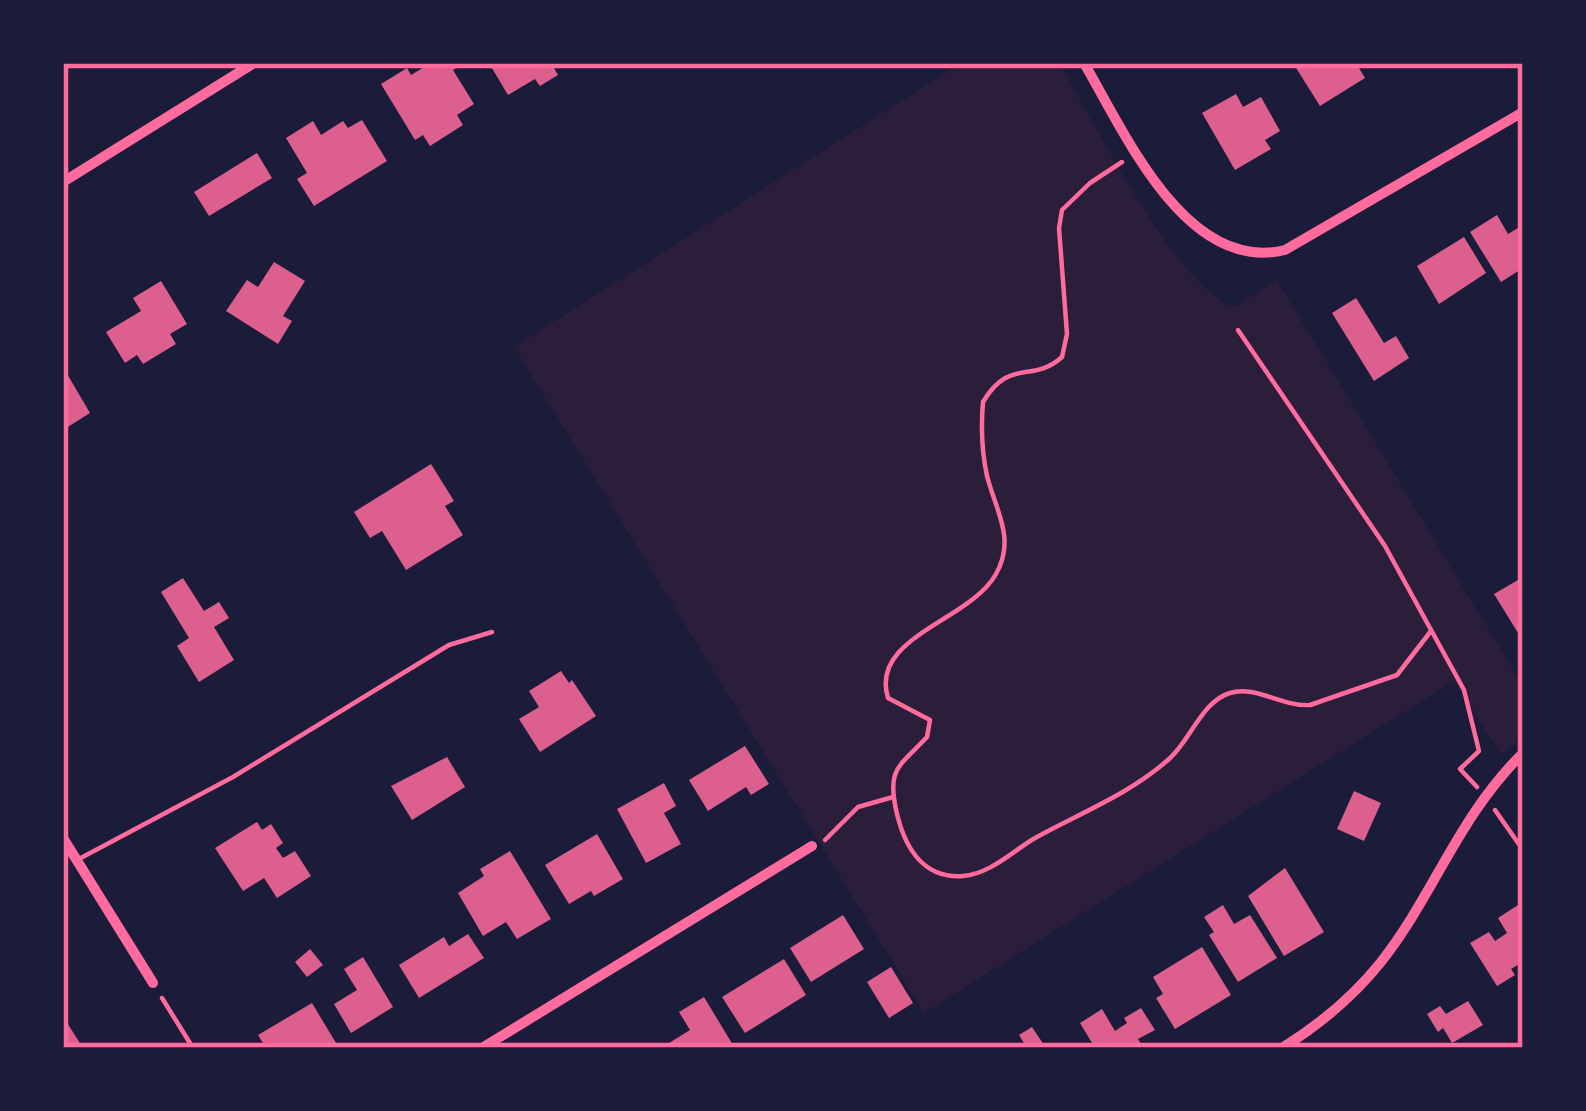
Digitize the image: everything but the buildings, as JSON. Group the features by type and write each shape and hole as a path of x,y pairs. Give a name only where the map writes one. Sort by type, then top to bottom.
{"street":[{"path":"63,182 254,63"},
{"path":"1084,63 1137,153 1186,217 1224,248 1264,255 1285,250 1523,112"},
{"path":"1282,1048 1323,1020 1381,962 1484,795 1523,753"},
{"path":"63,838 153,983"},
{"path":"482,1048 812,847"}],"lane":[{"path":"77,860 233,777 449,646 492,632"}],"path":[{"path":"1137,153 1090,183 1062,210 1059,228 1067,334 1062,357 1044,370 1003,377 983,402 986,472 1004,525 1004,555 987,587 891,656 885,673 888,698 921,713 930,720 931,729 894,770 893,797 902,834 920,862 949,874 974,874 1144,779 1178,752 1207,709 1227,693 1310,705 1397,674 1431,632"},
{"path":"1238,329 1351,490 1464,690 1479,751 1460,769 1523,850"},
{"path":"812,847 833,837 858,807 893,797"},
{"path":"153,983 193,1048"}],"shaded area":[{"path":"961,63 1059,63 1164,239 1214,296 1235,307 1277,280 1523,686 1523,737 1501,755 1454,681 924,1013 514,347"}]}
